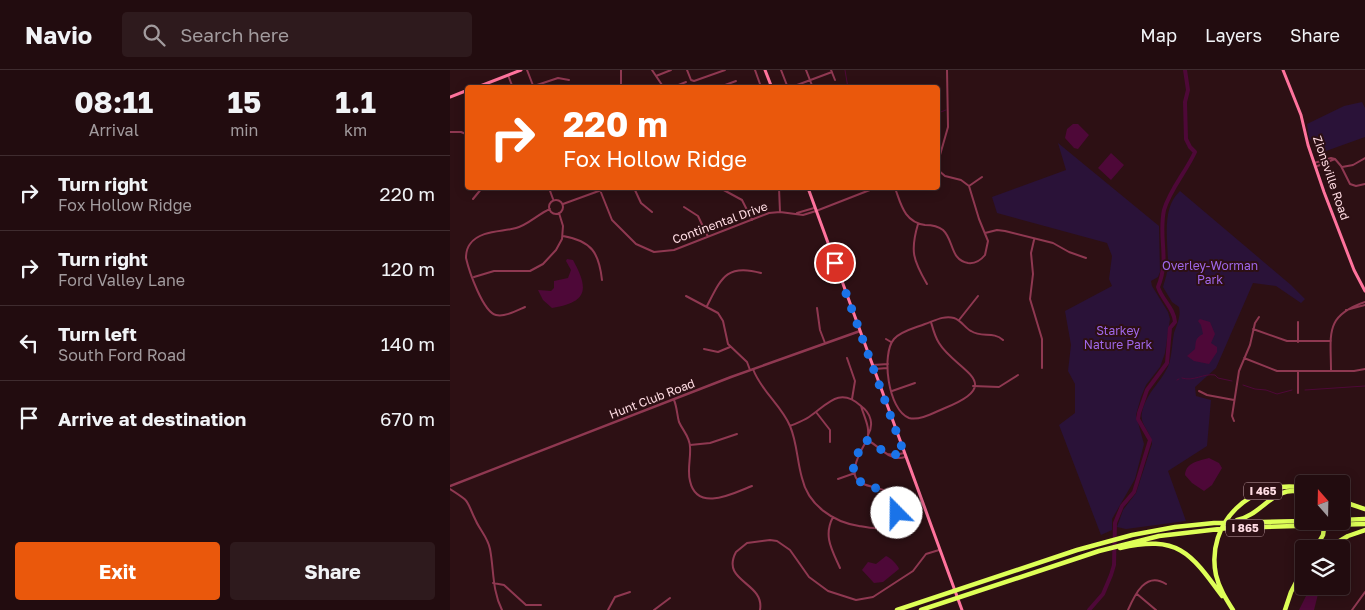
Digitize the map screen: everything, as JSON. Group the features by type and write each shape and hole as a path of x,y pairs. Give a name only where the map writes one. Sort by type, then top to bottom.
{"highway":[{"name":"I 465","path":"1232,610 1222,593 1216,574 1215,552 1219,535 1230,515 1243,501 1266,490 1285,486 1295,487"},
{"path":"1214,523 1247,517 1280,493 1295,492"},
{"path":"1350,505 1365,510"},
{"path":"1350,520 1365,519"},
{"name":"I 865","path":"897,610 1126,536 1174,527 1214,523 1295,521"},
{"name":"I 865","path":"1126,545 1159,536 1207,530 1365,524"},
{"path":"1341,540 1365,530"},
{"path":"922,610 1084,556 1126,545 1157,543 1173,547 1200,566 1232,610"},
{"path":"1285,610 1295,585"}],"main road":[{"path":"481,85 507,73 521,70"},
{"path":"765,70 771,85"},
{"name":"Zionsville Road","path":"1283,70 1302,115 1315,165 1354,270 1365,291"},
{"path":"450,97 465,91"},
{"path":"809,190 962,610"}],"street":[{"path":"527,70 533,85"},
{"path":"621,70 621,85"},
{"path":"652,70 662,85"},
{"path":"656,76 669,70"},
{"path":"687,70 693,81 724,70"},
{"path":"755,70 760,84"},
{"path":"781,70 787,85"},
{"path":"806,70 812,85"},
{"path":"940,155 948,126 948,70"},
{"path":"796,85 832,71 835,80"},
{"path":"507,73 512,85"},
{"path":"539,85 558,78 569,80"},
{"path":"725,85 736,81"},
{"path":"678,85 686,82"},
{"path":"450,132 465,134"},
{"path":"1315,165 1330,158 1336,159 1350,184 1356,186 1365,184"},
{"path":"1342,167 1353,165 1365,158"},
{"path":"896,190 906,215 918,224 935,226 943,231 955,255 967,263 976,262 985,255 988,244 969,186 961,180 945,176 940,172"},
{"path":"969,186 982,177"},
{"path":"473,199 480,190"},
{"path":"550,190 554,200"},
{"path":"563,204 600,190"},
{"name":"Continental Drive","path":"600,190 615,224 645,249 664,252 752,220 780,212 795,214 816,210"},
{"path":"635,190 641,203 652,212"},
{"path":"724,190 742,200 752,220"},
{"path":"779,190 780,212"},
{"path":"816,210 870,190"},
{"path":"554,200 559,200 563,204"},
{"path":"550,209 550,204 554,200"},
{"path":"559,213 562,210 563,204"},
{"path":"684,207 698,216 708,237"},
{"path":"550,209 553,213 559,213"},
{"path":"525,307 505,315 492,313 484,304 466,255 471,242 491,232 521,226 550,209"},
{"path":"474,278 491,271 522,272 536,269 556,250 563,236 563,226 559,213"},
{"path":"918,224 913,242 913,255 927,284"},
{"path":"985,233 1001,230 1055,244 1066,251 1086,258"},
{"path":"563,236 579,240 592,249 600,264 602,280"},
{"path":"1034,240 1031,257 1033,274 1030,299 1042,339 1042,368"},
{"path":"707,306 719,283 728,273 743,269 761,273"},
{"path":"686,296 715,311 722,319 730,347 744,359 759,383 781,410 790,426 806,488 817,504 833,518 850,524 876,528 886,526 896,518 898,509 894,496 885,490 865,486 855,473 855,460 871,428 871,421 866,410 852,399 834,399 816,412 790,426"},
{"path":"959,320 978,296"},
{"path":"1331,372 1331,341 1334,322 1346,310 1365,303"},
{"path":"817,308 820,328 825,343"},
{"path":"931,322 939,343 968,372 974,386 969,396 963,400 914,418 901,412 887,378 891,342 900,334 931,322 947,317 959,320 972,332 996,335 1003,340"},
{"path":"1234,421 1232,416 1240,371 1253,329 1259,317"},
{"path":"1298,322 1298,342"},
{"path":"1253,329 1260,330 1282,340 1298,342 1331,341"},
{"name":"Hunt Club Road","path":"450,487 752,370 860,331"},
{"path":"886,339 891,342"},
{"path":"704,349 718,352 730,347"},
{"path":"847,358 855,381 852,399"},
{"path":"1244,358 1277,371 1331,372 1365,369"},
{"path":"874,367 888,364"},
{"path":"874,367 887,368"},
{"path":"1298,372 1298,394"},
{"path":"974,386 999,387 1018,375"},
{"path":"892,391 915,383"},
{"path":"1199,391 1207,395 1234,400"},
{"path":"674,400 680,424 690,445 690,483 695,492 702,497 715,499 752,486"},
{"path":"861,406 868,435"},
{"path":"816,412 830,430 830,442"},
{"path":"690,445 710,443 737,434"},
{"path":"866,440 896,458 905,455"},
{"path":"887,454 905,455"},
{"path":"838,479 855,473"},
{"path":"450,487 466,498 476,521 487,539 490,548 496,598 502,610"},
{"path":"833,518 828,529 828,537 840,568"},
{"path":"760,610 758,595 738,578 732,566 732,560 736,552 747,543 770,540 781,542 798,560 806,575 828,591 856,600 873,597 913,571 926,554 940,550"},
{"path":"1128,610 1141,586 1150,580 1160,580 1166,584"},
{"path":"494,583 504,585 526,606 541,605"},
{"path":"608,610 615,597 630,592"},
{"path":"1352,610 1365,592"},
{"path":"1137,593 1156,610"},
{"path":"654,610 670,598"}],"green space":[{"path":"1362,102 1365,108 1365,137 1326,151 1322,150 1309,138 1307,124 1344,106"},
{"name":"Starkey Nature Park","path":"1058,143 1159,226 1160,272 1158,277 1151,281 1170,319 1165,353 1160,367 1146,385 1136,415 1144,444 1135,479 1112,519 1112,530 1101,535 1059,425 1075,413 1075,384 1068,371 1071,345 1065,311 1112,286 1109,279 1112,256 1107,243 997,213 992,197 1066,170"},
{"name":"Overley-Worman Park","path":"1180,191 1305,299 1301,303 1276,286 1253,283 1216,368 1195,387 1196,396 1211,400 1207,446 1168,471 1186,521 1126,529 1117,527 1123,510 1136,493 1152,444 1150,435 1142,421 1142,412 1147,398 1169,364 1174,333 1179,317 1179,307 1172,302 1163,287 1168,267 1168,216 1170,206"}],"shaded area":[{"path":"1073,124 1078,124 1089,135 1078,149 1074,148 1065,138 1067,129"},
{"path":"1111,153 1124,165 1111,180 1098,168"},
{"path":"567,259 573,260 582,279 582,293 573,302 552,308 543,300 538,290 551,291 554,288 554,281 568,278 571,270 566,261"},
{"path":"1200,319 1210,322 1215,334 1211,343 1217,347 1217,352 1209,364 1194,361 1187,356 1195,349 1197,338 1203,334 1198,321"},
{"path":"1209,458 1219,463 1222,468 1212,485 1204,491 1192,483 1185,475 1190,465"},
{"path":"886,556 894,561 899,569 883,582 874,583 862,570 868,562 876,564"},
{"path":"1306,595 1318,595 1314,610 1299,610"}],"waterway":[{"path":"845,70 848,85"},
{"path":"1089,610 1103,594 1114,565 1115,523 1122,506 1134,492 1150,440 1138,419 1139,413 1147,390 1167,363 1170,328 1175,322 1172,312 1158,287 1164,258 1162,230 1164,210 1170,195 1195,152 1186,139 1185,102 1188,90 1185,70"},
{"path":"940,112 946,110"},
{"path":"1182,378 1190,379 1215,375 1218,378 1232,381"},
{"path":"1243,385 1277,394 1292,390"},
{"path":"1305,390 1365,386"}],"route":[{"path":"835,263 904,453 887,454 866,440 855,460 854,469 859,480 865,486 885,490 894,496 897,502 897,513"}]}
